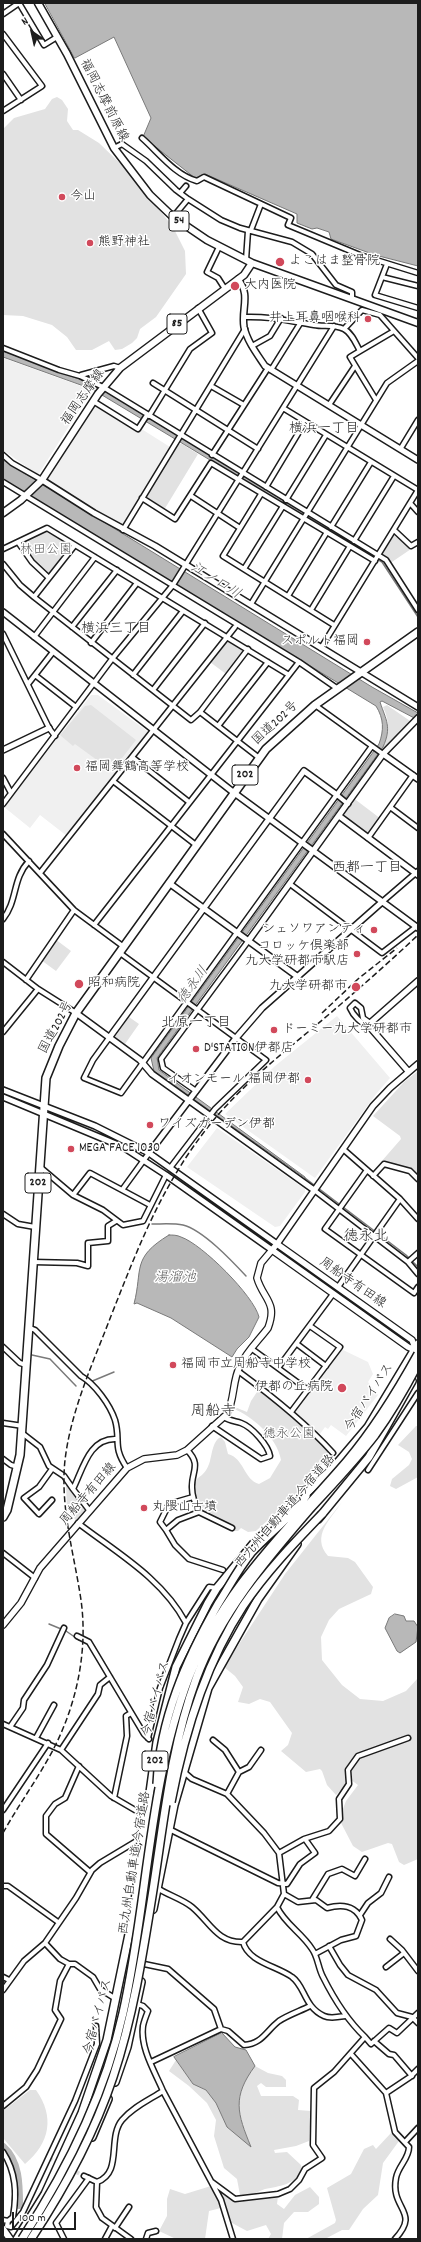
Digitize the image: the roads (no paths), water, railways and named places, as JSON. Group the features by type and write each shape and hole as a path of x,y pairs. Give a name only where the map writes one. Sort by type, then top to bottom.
{"highway":[{"name":"国道202号","path":"3,1518 7,1510 18,1467 23,1430 26,1365 30,1328 38,1165 46,1078 59,1046 76,1013 258,757 283,732 315,705 418,632"},
{"name":"今宿バイパス","path":"17,2239 45,2194 82,2114 107,2040 117,1999 133,1915 145,1816 157,1742 176,1667 217,1588 254,1543 306,1496 334,1467 368,1427 417,1350"},
{"name":"西九州自動車道;今宿道路","path":"22,2239 49,2196 75,2146 110,2060 123,2012 161,1783 181,1700 198,1656 218,1618 261,1556 369,1433 390,1403 417,1350"},
{"name":"西九州自動車道;今宿道路","path":"32,2239 82,2149 113,2078 130,2013 155,1889 169,1785 177,1743 196,1679 213,1642 234,1605 258,1572 375,1435 395,1405 418,1364"},
{"name":"今宿バイパス","path":"32,2239 63,2191 100,2121 127,2047 137,2004 155,1889 183,1772 201,1709 217,1670 258,1599 286,1558 369,1457 402,1402 418,1370"},
{"path":"154,1824 157,1779 162,1742 184,1669 196,1643 240,1568 262,1542 295,1511 306,1496"},
{"path":"155,1889 160,1869 174,1786 183,1749 195,1709 212,1663 243,1606 259,1584 280,1558 322,1514"}],"main road":[{"name":"福岡志摩前原線","path":"38,3 58,37 114,148 150,195 173,217 219,247 252,263 418,323"},
{"name":"福岡志摩線","path":"3,512 25,496 42,480 93,401 120,368 238,279 248,271 252,263"},
{"path":"224,1417 231,1406 234,1384 238,1371 270,1322 270,1304 257,1278 261,1264 277,1244"},
{"name":"周船寺有田線","path":"277,1244 412,1340 417,1350"},
{"name":"周船寺有田線","path":"272,1250 408,1347 417,1350"},
{"name":"周船寺有田線","path":"3,1625 21,1603 40,1568 126,1468 144,1458 167,1458 188,1450 211,1426 224,1417"},
{"path":"3,2229 10,2239"}],"street":[{"path":"3,14 19,3 44,45 58,37"},
{"path":"3,34 42,86 3,111"},
{"path":"3,74 21,100"},
{"path":"142,138 180,174 197,181 204,177 291,218 288,225 387,264 418,273"},
{"path":"114,148 122,144 128,148 146,161 180,194 221,220 250,231 292,242 312,254 336,285 352,292 352,299"},
{"path":"180,194 186,186"},
{"path":"173,217 188,199"},
{"path":"246,260 250,231 261,204"},
{"path":"219,247 206,272 218,278 225,289"},
{"path":"387,264 375,295 418,308"},
{"path":"382,277 418,286"},
{"path":"238,279 245,289 245,329 252,346 270,369 401,448 418,460"},
{"path":"93,401 138,429 190,349 212,333 198,308"},
{"path":"344,329 362,310 380,315 418,358"},
{"path":"244,317 266,316 315,326 327,324 334,326 344,329 355,340 360,351"},
{"path":"252,346 270,336 281,318"},
{"path":"212,455 244,405 301,322"},
{"path":"3,804 112,659 173,585 334,326"},
{"path":"124,530 245,329"},
{"path":"376,400 350,357 394,331"},
{"path":"3,348 59,370 80,376 103,387 243,474 386,560 418,610"},
{"path":"251,604 376,400 387,384 418,361"},
{"path":"80,376 114,366 120,368"},
{"path":"329,405 355,366"},
{"path":"153,383 258,449"},
{"path":"211,386 244,405"},
{"path":"283,408 418,490 321,648"},
{"path":"401,448 418,420"},
{"path":"266,487 305,422"},
{"path":"286,500 326,435"},
{"path":"3,455 12,463 251,604 321,648 358,674 418,707"},
{"path":"331,527 371,462"},
{"path":"142,498 176,519 211,464 375,561"},
{"path":"354,541 394,476"},
{"path":"3,482 340,688"},
{"path":"262,494 223,556 334,625"},
{"path":"191,496 240,528"},
{"path":"410,503 418,512"},
{"path":"244,569 283,506"},
{"path":"3,549 47,528 289,675"},
{"path":"394,530 411,546 418,542"},
{"path":"288,596 327,532"},
{"path":"18,542 32,562 49,578"},
{"path":"34,597 75,545"},
{"path":"311,610 350,546"},
{"path":"34,637 95,557"},
{"path":"3,564 20,585 34,597 191,720 200,712 248,650"},
{"path":"72,627 116,570"},
{"path":"91,642 137,583"},
{"path":"133,675 184,610"},
{"path":"3,612 210,775 417,927 382,953 352,929 290,884"},
{"path":"153,690 205,623"},
{"path":"40,873 235,627"},
{"path":"3,634 49,728 55,736"},
{"path":"28,684 53,652"},
{"path":"218,726 268,662"},
{"path":"94,925 299,662"},
{"path":"35,675 76,707"},
{"path":"315,705 416,777 390,807 368,838"},
{"path":"200,712 258,757"},
{"path":"195,1092 163,1068 161,1059 384,754 416,724 418,718"},
{"path":"3,750 49,728"},
{"path":"348,804 337,795 304,771 93,1060 84,1078 121,1093 237,931 302,843 337,795 372,746"},
{"path":"132,757 190,802"},
{"path":"3,778 12,793"},
{"path":"113,780 196,845"},
{"path":"390,807 418,828"},
{"path":"122,1190 236,1038 262,1008 417,873 339,816"},
{"path":"3,834 74,910 94,925 154,977 266,1060 214,1109 170,1168"},
{"path":"3,919 16,895 16,881 22,868 29,861"},
{"path":"169,883 237,931 298,977"},
{"path":"26,980 74,910"},
{"path":"3,962 38,990 76,1013 142,1063 152,1074 339,1208 408,1262 418,1274"},
{"path":"408,1071 369,1024 363,1018 361,1008 355,1003 350,1008 364,1024 369,1024 418,982"},
{"path":"3,1032 38,990"},
{"path":"3,1097 95,1126 149,1153 277,1244 373,1106 408,1071 418,1064"},
{"path":"3,1090 123,1147 144,1159 272,1250"},
{"path":"343,1149 400,1198 418,1219"},
{"path":"373,1176 384,1164 410,1171 418,1179"},
{"path":"38,1165 73,1195 103,1210 123,1225 142,1221 166,1175"},
{"path":"367,1170 324,1229 414,1293 418,1287"},
{"path":"73,1195 90,1173 150,1205"},
{"path":"338,1287 400,1198"},
{"path":"414,1214 418,1210"},
{"path":"3,1214 18,1224 35,1227"},
{"path":"33,1262 78,1263 88,1266 88,1243 108,1241 108,1226 116,1221"},
{"path":"408,1262 418,1254"},
{"path":"278,1368 333,1294"},
{"path":"291,1412 340,1347 310,1326"},
{"path":"30,1328 35,1330 81,1376 86,1379 108,1405 115,1421 119,1457 126,1468"},
{"path":"297,1344 326,1366"},
{"path":"3,1347 20,1363 26,1365"},
{"path":"252,1349 308,1390"},
{"path":"238,1371 291,1412 318,1436 333,1453"},
{"path":"368,1470 418,1393"},
{"path":"211,1426 262,1459 270,1456 269,1451 252,1431 242,1423 224,1417"},
{"path":"3,1423 23,1430 40,1447 52,1469 64,1476 89,1510"},
{"path":"73,1489 94,1446 102,1440 116,1439"},
{"path":"188,1450 193,1455 196,1471 191,1486 193,1497 199,1512 232,1528"},
{"path":"3,1459 11,1465 18,1467"},
{"path":"52,1469 39,1487 24,1498 40,1514 52,1500"},
{"path":"193,1497 169,1504 160,1522 175,1545 189,1560 224,1570"},
{"path":"166,1530 178,1520 199,1512"},
{"path":"78,1523 143,1571 176,1607 186,1623"},
{"path":"3,1552 35,1578"},
{"path":"77,1636 90,1642 131,1713 149,1739 160,1688 186,1623 209,1587 217,1588"},
{"path":"10,1727 23,1708 24,1700 47,1664 64,1629"},
{"path":"61,1750 98,1694 100,1685 110,1677"},
{"path":"36,1738 54,1705"},
{"path":"114,1798 126,1736 126,1716 131,1713"},
{"path":"3,1724 61,1750 114,1798 145,1816 282,1884 287,1884 300,1864 315,1853 305,1838"},
{"path":"279,1853 305,1838 329,1831 340,1819 339,1799 349,1784 348,1770 358,1756 408,1738"},
{"path":"213,1740 225,1750 239,1772"},
{"path":"3,1810 48,1743"},
{"path":"228,1794 239,1772 249,1767 260,1750"},
{"path":"79,1766 64,1798 55,1804 46,1816 46,1834 90,1872"},
{"path":"155,1889 191,1907 223,1939 232,1943 243,1942 277,1907 284,1894 279,1853 264,1833 228,1794 192,1778 183,1772"},
{"path":"3,1990 24,1961 45,1943 58,1922 76,1898 90,1872 100,1863 135,1842 139,1838 145,1816"},
{"path":"312,1900 328,1874 342,1869 355,1876 365,1859"},
{"path":"360,1916 368,1902 381,1893 389,1877"},
{"path":"3,1886 8,1886 58,1922"},
{"path":"284,1894 298,1902 316,1900 327,1908 340,1905 348,1906 360,1916 362,1920 356,1936 329,1946 315,1954"},
{"path":"277,1907 282,1917 300,1933 315,1954 322,1977 345,2016 371,2044 389,2028 397,2033 418,2012"},
{"path":"390,1939 404,1953 418,1971"},
{"path":"243,1942 244,1947 251,1956 293,1977 310,2006 325,2017 345,2016"},
{"path":"45,1943 60,1959 82,1968 93,1977 100,1989 117,1999"},
{"path":"329,1946 348,1975 376,1990 397,2013 412,2018 418,2023"},
{"path":"386,1967 404,1953"},
{"path":"3,2106 26,2087 37,2070 58,2026 61,2019 55,2010 60,1981 70,1964"},
{"path":"144,1964 168,1969 214,2009 221,2029"},
{"path":"3,1977 9,1980"},
{"path":"137,2004 143,2006 148,2011 144,2023 143,2034 147,2054 163,2092 182,2130 221,2200 233,2239"},
{"path":"151,2062 221,2029 228,2031 244,2045 253,2044 261,2040 267,2031 280,2020 310,2006"},
{"path":"3,2152 14,2174 15,2205 13,2217 5,2221 7,2226 12,2227 23,2212 75,2101 98,2044 96,2026"},
{"path":"212,2182 239,2199 278,2194 290,2189 299,2180 305,2169 322,2158 313,2145 314,2088 334,2072 364,2037"},
{"path":"374,2041 389,2054 394,2055 412,2076"},
{"path":"350,2054 386,2093 395,2132 409,2147 409,2154 396,2177 395,2194 406,2211 408,2219 406,2226 395,2239"},
{"path":"386,2093 412,2076 418,2069"},
{"path":"97,2182 108,2176 111,2171 115,2149 113,2141 122,2120 140,2104 163,2092"},
{"path":"405,2142 418,2128"},
{"path":"64,2239 56,2223 87,2177 97,2182"},
{"path":"97,2182 96,2207 105,2221 131,2239"},
{"path":"105,2239 129,2207"},
{"path":"146,2239 148,2233 156,2231"}],"water":[{"path":"45,3 418,3 418,266 375,255 331,239 329,232 317,228 312,229 297,223 297,214 205,174 195,178 143,137 151,118 114,37 75,58"},
{"path":"3,351 87,382 106,392 304,513 303,516 92,389 3,357"},
{"path":"3,460 372,687 418,713 418,720 382,701 380,702 388,729 383,747 157,1058 159,1070 305,1178 154,1071 151,1058 379,744 382,734 381,715 376,706 3,479"},
{"name":"湯溜池","path":"169,1235 178,1236 190,1242 214,1260 238,1284 255,1308 259,1317 249,1337 237,1349 232,1357 171,1318 137,1303 134,1304 139,1273 144,1258 157,1243"},
{"path":"395,1614 404,1616 406,1621 414,1621 418,1627 416,1642 400,1653 397,1651 385,1628 389,1618"},
{"path":"222,2033 235,2047 246,2050 255,2066 243,2087 239,2105 242,2124 251,2147 227,2127 216,2103 206,2090 193,2084 174,2057"}],"waterway":[{"path":"306,516 382,562 418,617"},
{"name":"徳永川","path":"305,1178 406,1255 418,1267"},
{"path":"152,1224 179,1224 191,1228 208,1239 246,1276"},
{"path":"32,1355 50,1359 76,1386"},
{"path":"90,1382 114,1372"},
{"path":"49,1624 66,1631 79,1640"},
{"path":"3,2147 12,2159 15,2166 19,2189 19,2205"}],"tunnel":[{"path":"49,2158 84,2176"}],"railway":[{"path":"3,1833 54,1748 69,1713 79,1676 82,1657 83,1619 68,1530 64,1496 65,1460 77,1405 142,1239 179,1168 212,1122 258,1075 363,985 418,935"},
{"path":"322,1013 358,979 397,948"}],"place":[{"name":"今山","path":"62,197"},
{"name":"熊野神社","path":"90,243"},
{"name":"よこはま整骨院","path":"280,262"},
{"name":"大内医院","path":"235,286"},
{"name":"井上耳鼻咽喉科","path":"368,319"},
{"name":"スポルト福岡","path":"367,642"},
{"name":"福岡舞鶴高等学校","path":"77,768"},
{"name":"シェソワアンティ","path":"374,930"},
{"name":"コロッケ倶楽部 九大学研都市駅店","path":"357,954"},
{"name":"昭和病院","path":"79,984"},
{"name":"九大学研都市","path":"356,987"},
{"name":"ドーミー九大学研都市","path":"274,1030"},
{"name":"D'STATION伊都店","path":"196,1049"},
{"name":"イオンモール 福岡伊都","path":"308,1080"},
{"name":"ワイズガーデン伊都","path":"150,1125"},
{"name":"MEGA FACE 1030","path":"71,1149"},
{"name":"福岡市立周船寺中学校","path":"173,1365"},
{"name":"伊都の丘病院","path":"342,1388"},
{"name":"丸隈山古墳","path":"144,1508"}],"district":[{"name":"横浜一丁目","path":"324,430"},
{"name":"横浜三丁目","path":"116,630"},
{"name":"西都一丁目","path":"367,869"},
{"name":"北原一丁目","path":"196,1024"},
{"name":"徳永北","path":"366,1238"},
{"name":"周船寺","path":"213,1413"}],"park label":[{"name":"林田公園","path":"46,551"},
{"name":"徳永公園","path":"289,1435"}],"water label":[{"name":"江ノ口川","path":"215,582"}]}
